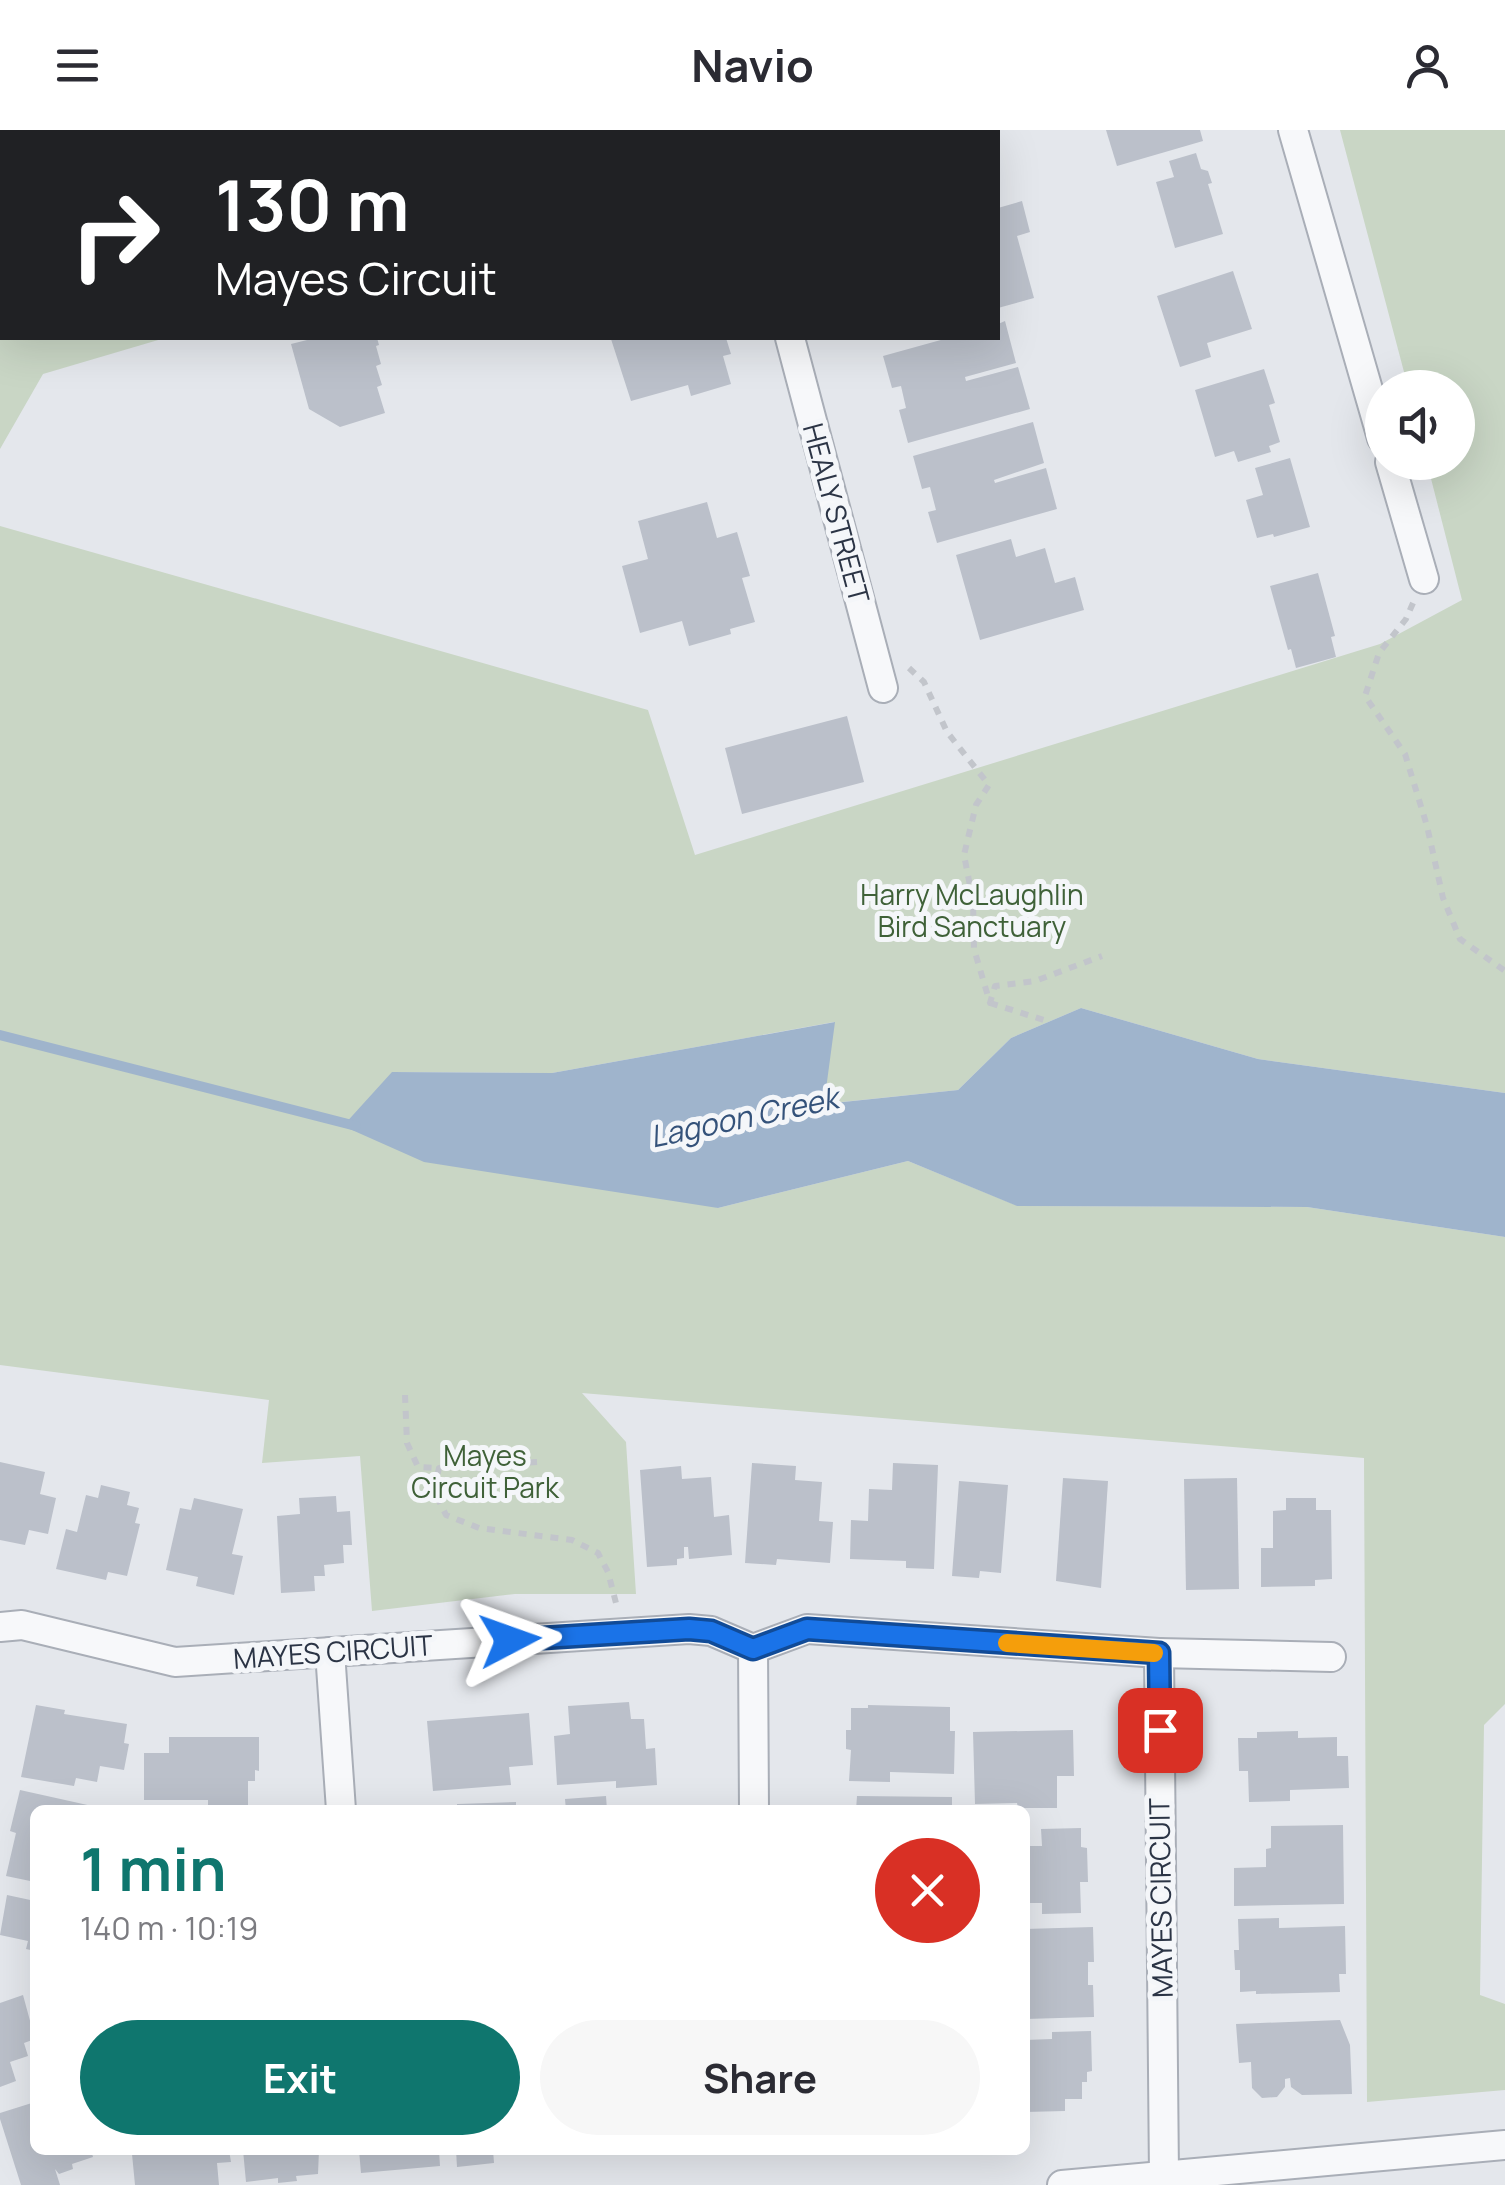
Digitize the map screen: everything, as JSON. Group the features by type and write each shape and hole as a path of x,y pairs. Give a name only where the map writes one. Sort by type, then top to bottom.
{"street":[{"path":"1292,130 1365,380"},
{"name":"HEALY STREET","path":"791,340 880,676"},
{"path":"1395,480 1424,579"},
{"name":"MAYES CIRCUIT","path":"0,1628 22,1625 175,1662 702,1630 753,1649"},
{"path":"754,1805 753,1649 807,1629 1159,1653 1331,1657"},
{"path":"330,1652 340,1805"},
{"name":"MAYES CIRCUIT","path":"1159,1653 1164,2176"},
{"path":"1062,2185 1505,2145"}],"path":[{"path":"1424,579 1406,618 1378,652 1365,696 1404,754 1427,826 1443,898 1460,939 1505,970"},
{"path":"880,676 899,658 924,682 947,732 990,785 976,805 964,854 972,901 974,949 990,1003"},
{"path":"990,1003 995,986 1036,981 1102,956"},
{"path":"990,1003 1047,1020"},
{"path":"405,1395 407,1443 418,1467 537,1462"},
{"path":"439,1468 434,1491 446,1515 478,1528 572,1540 598,1553 608,1572 619,1634"}],"green space":[{"path":"1340,130 1505,130 1505,1093 1258,1059 1081,1008 1011,1038 958,1090 823,1104 834,1022 552,1073 392,1072 718,1208 908,1161 1018,1206 1307,1207 1505,1237 1505,1704 1484,1725 1480,1995 1505,2004 1505,2090 1367,2102 1364,1458 582,1393 626,1442 636,1594 515,1594 372,1611 360,1456 262,1463 269,1400 0,1365 0,526 648,710 695,855 1380,644 1462,600 1431,480 1475,480 1475,370 1404,370"},
{"path":"0,340 158,340 43,374 0,449"}],"water":[{"path":"1081,1008 1258,1059 1505,1093 1505,1237 1307,1207 1017,1206 908,1161 718,1208 424,1162 343,1126 392,1072 552,1073 835,1022 824,1104 958,1090 1011,1038"}],"building":[{"path":"1106,130 1200,130 1203,141 1117,166"},
{"path":"1196,153 1201,169 1208,171 1212,183 1208,184 1223,234 1175,248 1156,182 1174,177 1169,161"},
{"path":"1022,201 1030,232 1017,236 1034,298 1000,307 1000,207"},
{"path":"1233,271 1252,329 1207,343 1211,357 1180,367 1157,296"},
{"path":"1005,321 1016,363 965,377 966,381 1018,367 1030,409 908,443 899,410 906,408 901,386 892,388 883,356 941,340 1000,340 1000,323"},
{"path":"307,340 378,340 381,364 376,366 382,385 377,387 385,413 340,427 309,409 291,344"},
{"path":"611,340 727,340 731,354 723,356 731,384 691,396 688,385 631,401"},
{"path":"1264,369 1275,403 1269,405 1280,442 1269,446 1271,452 1238,462 1234,451 1215,457 1195,390"},
{"path":"1033,422 1044,463 994,480 995,483 1046,468 1057,509 937,543 928,512 936,510 930,487 922,489 913,456"},
{"path":"1290,458 1310,527 1257,538 1246,500 1263,495 1255,468"},
{"path":"707,502 717,538 737,532 750,576 742,578 755,622 730,629 731,634 689,646 682,621 640,633 622,566 648,559 638,521"},
{"path":"1011,539 1016,557 1045,548 1055,583 1075,577 1084,610 980,640 956,555"},
{"path":"1318,573 1335,636 1331,637 1336,657 1296,668 1270,586"},
{"path":"847,716 864,782 742,814 725,748"},
{"path":"0,1462 45,1472 40,1494 56,1498 48,1534 29,1530 25,1545 0,1540"},
{"path":"752,1463 796,1466 795,1480 822,1482 819,1521 833,1522 830,1563 777,1559 776,1565 745,1563"},
{"path":"893,1463 938,1465 934,1569 906,1568 906,1561 850,1559 851,1520 868,1521 869,1489 892,1490"},
{"path":"681,1466 682,1479 711,1477 714,1517 729,1515 732,1555 689,1559 688,1547 684,1547 684,1558 677,1559 677,1565 647,1567 640,1470"},
{"path":"1063,1478 1108,1481 1101,1588 1056,1581"},
{"path":"1237,1478 1239,1589 1186,1590 1184,1479"},
{"path":"959,1481 1008,1485 1001,1573 980,1571 979,1578 952,1576"},
{"path":"101,1485 130,1492 127,1505 139,1508 135,1523 140,1524 127,1576 108,1572 106,1580 56,1569 66,1529 77,1532 86,1495 98,1498"},
{"path":"336,1496 337,1512 350,1511 352,1545 343,1545 344,1563 324,1565 325,1576 314,1576 315,1591 281,1593 277,1516 300,1514 299,1498"},
{"path":"194,1498 243,1509 232,1554 243,1556 234,1595 196,1586 198,1577 166,1570 180,1508 191,1510"},
{"path":"1286,1498 1316,1498 1316,1510 1331,1510 1332,1579 1315,1580 1315,1586 1261,1587 1261,1548 1273,1548 1273,1511 1286,1510"},
{"path":"629,1702 631,1719 644,1719 646,1749 655,1748 657,1785 616,1788 616,1781 557,1785 554,1736 570,1734 568,1706"},
{"path":"36,1705 65,1710 64,1714 127,1724 124,1743 129,1744 124,1770 100,1766 97,1782 76,1778 74,1786 21,1777"},
{"path":"950,1707 950,1731 955,1731 954,1774 890,1772 890,1782 849,1781 851,1750 846,1749 846,1730 851,1730 851,1708"},
{"path":"529,1713 533,1765 509,1767 511,1785 433,1791 427,1721"},
{"path":"1073,1730 1074,1776 1057,1776 1057,1808 1030,1808 1017,1803 975,1804 973,1732"},
{"path":"1298,1731 1298,1738 1337,1737 1337,1756 1348,1756 1349,1788 1290,1790 1290,1801 1249,1802 1248,1771 1239,1771 1238,1738 1257,1738 1257,1732"},
{"path":"169,1737 259,1737 259,1771 255,1770 255,1781 248,1781 248,1805 208,1805 208,1800 144,1800 144,1753 169,1753"},
{"path":"20,1790 88,1805 30,1805 30,1881 6,1876 16,1833 10,1831"},
{"path":"606,1796 607,1805 566,1805 565,1799"},
{"path":"857,1796 952,1797 952,1805 856,1805"},
{"path":"516,1802 516,1805 457,1804"},
{"path":"1343,1825 1344,1904 1234,1906 1234,1868 1266,1867 1271,1826"},
{"path":"1081,1828 1081,1847 1087,1848 1088,1882 1080,1882 1081,1913 1042,1914 1042,1903 1030,1903 1030,1846 1042,1846 1041,1829"},
{"path":"7,1895 30,1900 30,1950 26,1949 28,1941 0,1935"},
{"path":"1279,1918 1279,1928 1345,1926 1346,1974 1339,1974 1340,1992 1240,1992 1240,1970 1235,1970 1234,1950 1239,1950 1238,1919"},
{"path":"1093,1927 1094,1962 1088,1962 1088,1985 1093,1985 1094,2017 1030,2019 1030,1929"},
{"path":"23,1995 30,2021 30,2041 24,2043 28,2056 10,2062 16,2081 0,2087 0,2003"},
{"path":"1340,2020 1350,2045 1352,2094 1302,2095 1291,2087 1290,2078 1285,2079 1285,2087 1277,2097 1262,2098 1252,2088 1251,2062 1239,2063 1236,2024"},
{"path":"1091,2031 1092,2071 1087,2072 1087,2082 1082,2082 1082,2099 1065,2099 1065,2111 1030,2112 1030,2040 1052,2039 1052,2032"},
{"path":"30,2104 30,2155 93,2157 72,2164 73,2169 59,2174 55,2169 60,2185 21,2185 0,2113"},
{"path":"132,2155 230,2155 231,2162 217,2163 219,2185 135,2185"},
{"path":"243,2155 319,2155 318,2174 296,2176 297,2181 278,2183 278,2178 246,2182"},
{"path":"359,2155 439,2155 440,2166 361,2173"},
{"path":"456,2155 493,2155 494,2163 457,2167"}],"waterway":[{"name":"Lagoon Creek","path":"0,1035 356,1126"}],"slow traffic":[{"path":"1007,1643 1154,1653"}],"route":[{"path":"510,1640 689,1629 711,1631 753,1649 807,1629 1159,1653 1160,1730"}],"park label":[{"name":"Harry McLaughlin Bird Sanctuary","path":"972,911"},
{"name":"Mayes Circuit Park","path":"485,1472"}]}
